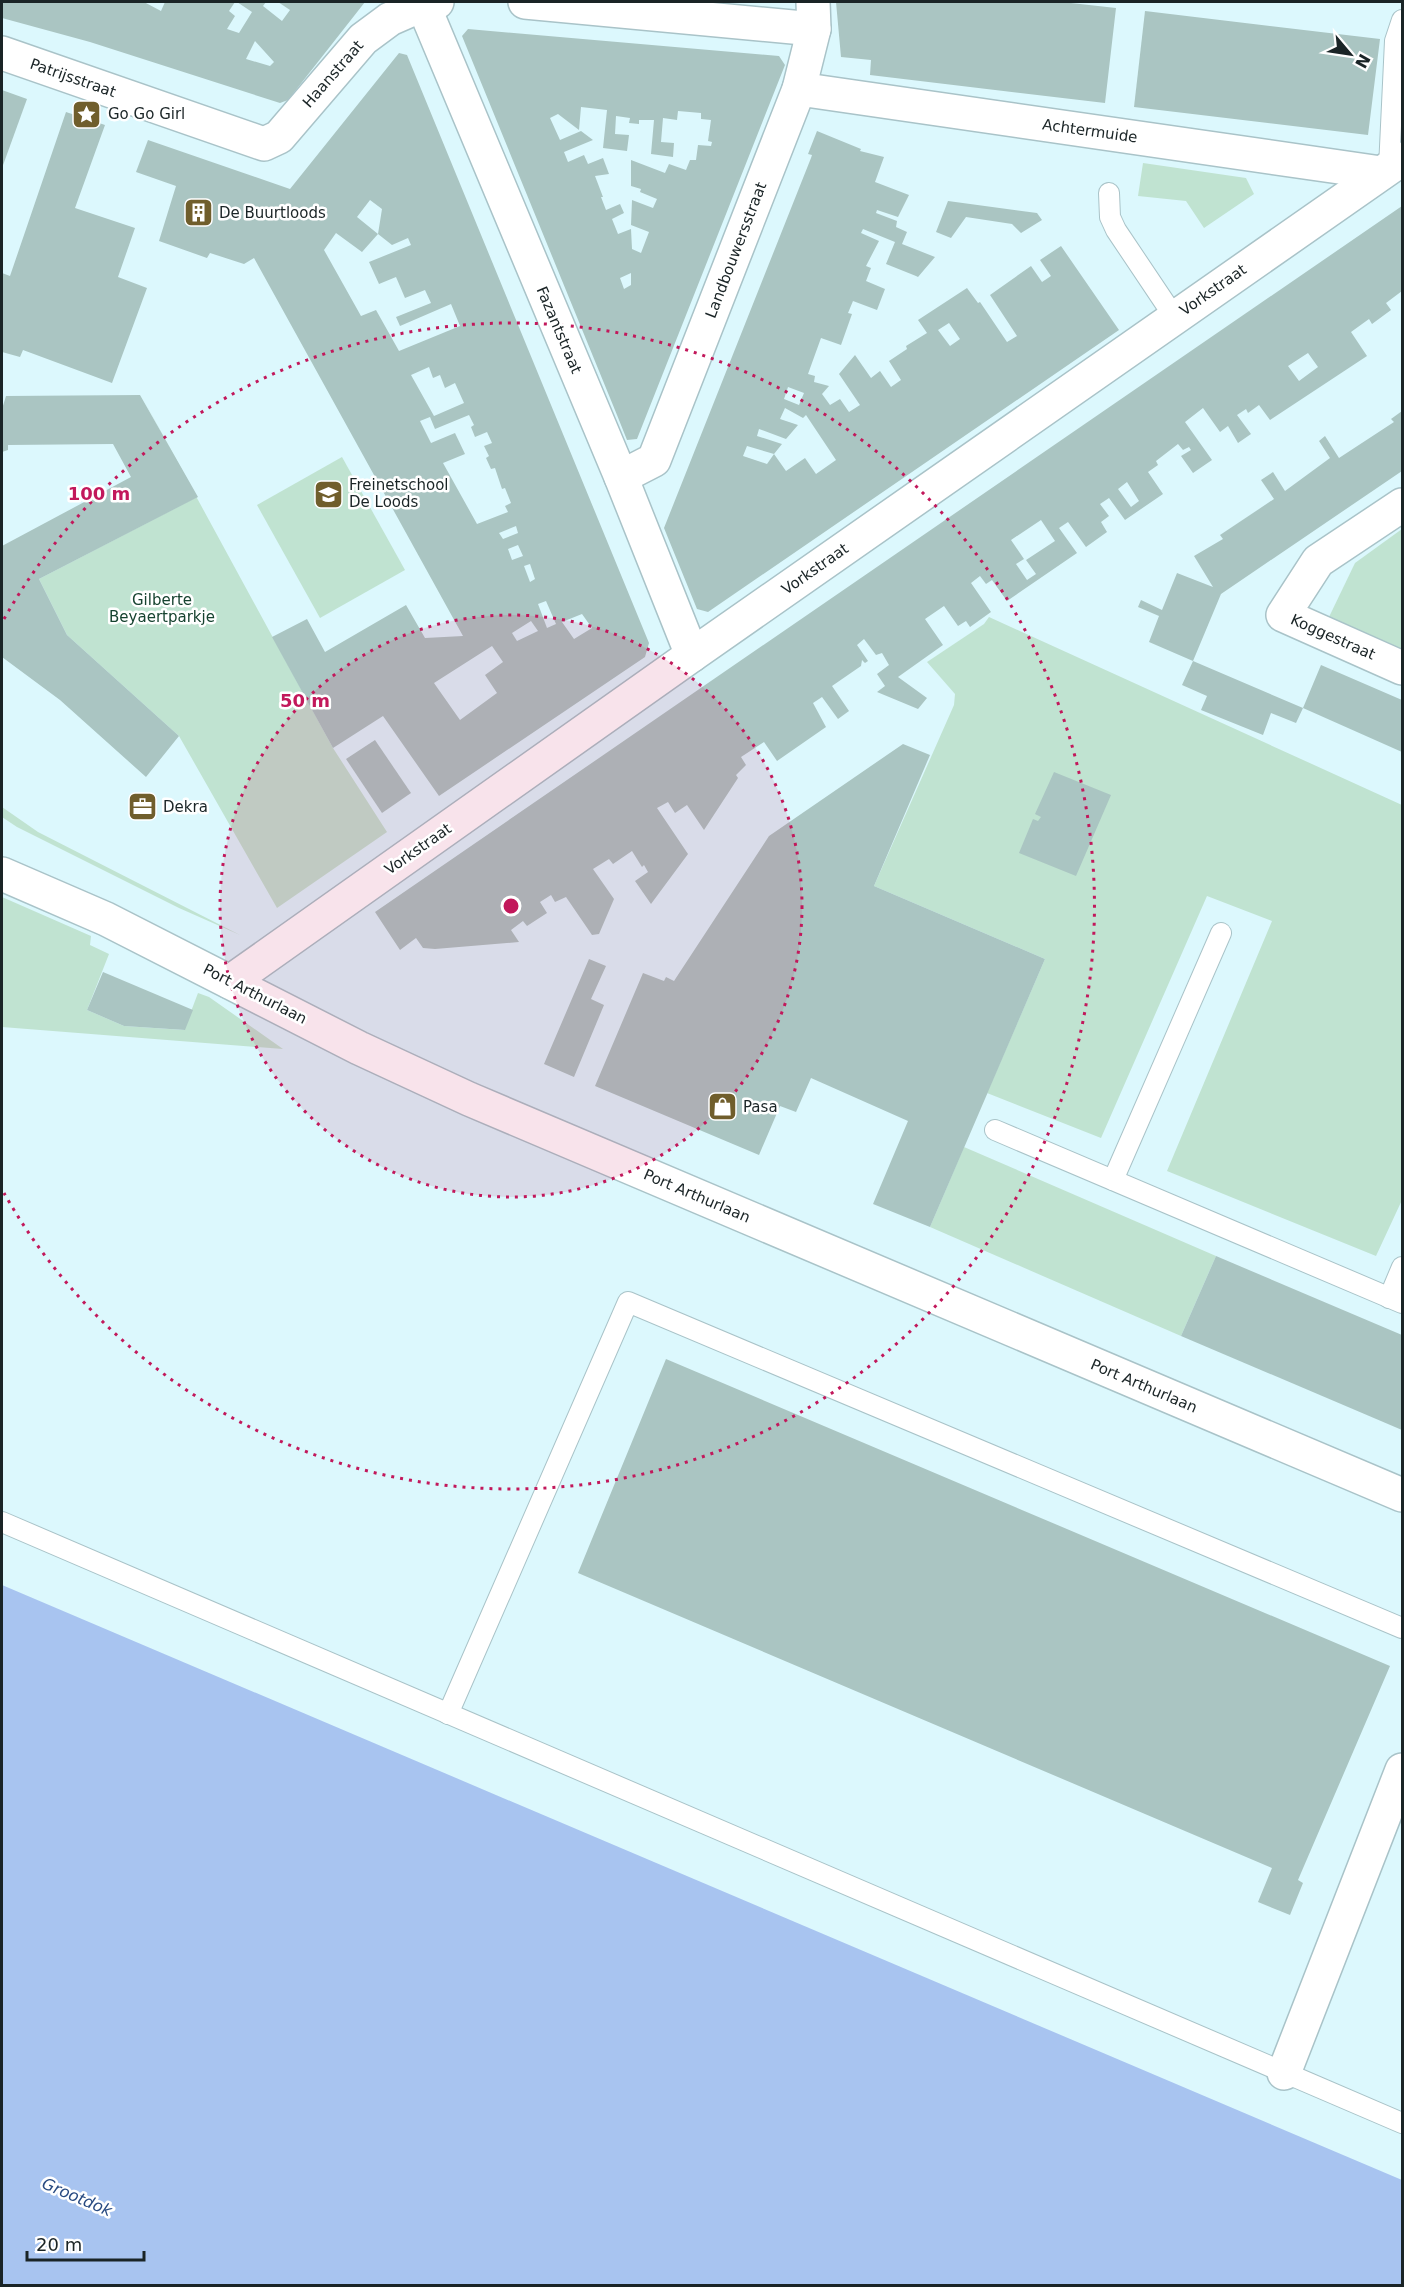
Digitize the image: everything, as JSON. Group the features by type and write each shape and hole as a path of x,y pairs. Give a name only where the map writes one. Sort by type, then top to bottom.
{"street":[{"path":"525,2 813,15"},
{"name":"Haanstraat","path":"279,137 363,39 390,19 427,3"},
{"name":"Fazantstraat","path":"427,3 692,655"},
{"name":"Landbouwersstraat","path":"621,477 654,459 800,89 813,15"},
{"name":"Patrijsstraat","path":"2,53 264,144 279,137"},
{"name":"Achtermuide","path":"800,89 1391,167"},
{"name":"Vorkstraat","path":"230,982 692,655 1391,167"},
{"name":"Koggestraat","path":"1402,505 1318,561 1282,615 1402,668"},
{"name":"Port Arthurlaan","path":"2,874 106,919 359,1048 470,1099 1402,1495"},
{"path":"1284,2073 1402,1770"}],"lane":[{"path":"1391,167 1395,41 1402,20"},
{"path":"1108,193 1110,217 1116,230 1174,318"},
{"path":"1113,1180 1221,933"},
{"path":"995,1130 1396,1300 1402,1267"},
{"path":"448,1714 628,1302 1402,1628"},
{"path":"2,1522 1402,2123"}],"green space":[{"path":"1143,163 1246,178 1254,194 1204,228 1186,201 1138,196"},
{"path":"342,457 405,570 320,618 257,505"},
{"name":"Gilberte Beyaertparkje","path":"197,497 333,748 387,832 277,908 179,736 67,635 39,579"},
{"path":"1402,529 1401,649 1329,617 1355,563"},
{"path":"989,617 1402,805 1402,1200 1376,1256 1167,1171 1272,921 1207,896 1101,1138 987,1093 1045,959 874,886 954,705 955,694 927,662 984,624"},
{"path":"2,807 38,832 240,935 179,908 17,827 2,817"},
{"path":"2,897 91,936 90,945 109,954 87,1010 124,1026 184,1030 198,993 209,997 283,1049 2,1027"},
{"path":"964,1147 1216,1256 1181,1336 930,1227"}],"water":[{"name":"Grootdok","path":"2,1585 1402,2180 1402,2285 2,2285"}],"building":[{"path":"2,2 144,2 161,11 165,2 235,2 229,11 235,16 227,29 239,33 252,12 237,2 266,2 263,6 282,21 290,10 278,2 365,2 288,100 280,103 90,42 2,18","holes":["255,41 274,62 270,66 246,59"]},
{"path":"836,2 1062,2 1116,8 1105,103 870,75 871,60 841,57"},
{"path":"1145,11 1380,39 1368,135 1134,107"},
{"path":"468,29 779,56 785,65 637,439 627,440 462,36","holes":["581,107 607,110 603,148 627,151 629,135 615,134 616,116 630,118 629,123 639,124 639,120 654,120 651,154 673,157 674,143 661,142 663,118 677,120 678,111 701,113 701,119 711,120 708,141 712,142 711,146 698,145 696,160 690,160 686,170 669,164 665,173 631,160 631,186 657,199 653,208 632,200 631,225 649,232 641,253 632,249 631,229 618,234 612,219 624,213 620,204 606,210 595,176 609,174 603,158 588,164 584,155 568,162 564,152 593,140 581,131 560,140 550,118 558,114 579,130","631,273 631,285 624,289 620,278"]},
{"path":"399,53 407,55 649,643 645,657 439,796 383,716 333,748 272,637 307,619 325,652 406,605 425,638 463,636 254,258 244,264 210,253 207,258 159,241 176,186 136,172 148,140 290,189","holes":["370,200 382,209 378,234 357,217","336,233 362,252 378,234 392,245 408,238 411,245 369,262 379,284 396,277 405,298 425,290 431,303 396,317 400,326 451,304 460,326 399,351 376,310 361,316 324,250","429,367 433,378 440,375 445,388 455,383 464,403 434,416 411,375","469,415 474,425 471,427 475,437 487,432 492,443 484,446 489,456 486,458 491,469 495,468 502,489 505,488 511,503 505,506 508,512 477,524 443,463 465,454 455,433 431,443 420,421 430,417 435,429","516,526 518,533 503,539 499,533","518,545 523,556 512,560 508,549","530,564 535,579 530,582 524,566","546,601 556,624 547,628 538,604","582,614 592,628 574,639 562,622","531,621 538,631 517,641 512,633","492,646 503,662 485,675 497,693 460,720 434,683"]},
{"path":"2,90 27,99 2,168"},
{"path":"66,112 105,125 75,208 135,228 118,277 147,288 112,383 23,350 20,357 2,352 2,273 10,276"},
{"path":"817,131 861,149 860,151 884,157 875,182 909,195 898,217 877,210 876,213 897,221 896,227 907,232 902,244 935,257 918,277 886,264 895,242 863,229 861,233 879,241 866,266 871,268 866,281 885,289 877,310 853,301 848,313 852,314 841,345 821,338 808,374 815,376 814,382 829,386 822,394 830,405 840,399 849,412 860,405 839,374 855,355 871,378 880,371 891,387 901,380 889,361 907,349 906,346 927,333 918,320 967,288 978,303 980,302 1007,342 1017,336 990,295 1031,266 1042,282 1051,276 1040,260 1061,246 1119,330 708,612 697,609 664,528 811,158 812,155 808,154","holes":["949,323 960,339 950,346 938,330","788,387 804,393 799,405 784,399","785,408 803,418 806,415 836,460 816,474 805,458 786,471 774,454 782,444 757,436 759,429 786,439 798,425 780,419","747,446 774,454 767,464 743,456"]},
{"path":"948,201 1037,213 1042,220 1021,233 1012,224 966,217 951,238 936,232"},
{"path":"1402,206 1402,291 1386,303 1391,310 1372,324 1369,319 1351,332 1367,356 1270,420 1259,405 1248,413 1246,409 1237,415 1251,434 1238,443 1228,426 1220,432 1203,408 1185,422 1212,460 1193,473 1181,456 1191,450 1189,447 1183,450 1178,444 1156,461 1158,465 1148,472 1163,494 1125,520 1109,498 1100,504 1109,516 1101,522 1107,532 1086,547 1068,522 1059,528 1077,553 1007,601 992,580 986,584 980,576 971,583 991,612 970,627 966,621 958,626 944,606 925,619 943,645 898,677 927,698 918,709 877,692 885,686 877,674 889,665 882,653 876,655 864,639 857,645 868,661 865,663 862,660 861,666 832,686 849,711 838,719 822,697 813,703 826,727 777,761 764,742 741,757 746,765 736,775 738,778 704,830 687,805 675,813 668,802 657,808 688,854 651,904 635,881 648,872 632,851 613,864 609,859 593,869 614,899 599,934 592,935 566,897 555,902 551,895 540,902 547,913 527,926 523,921 511,930 519,942 435,949 423,948 416,938 400,950 375,912","holes":["1308,353 1318,367 1299,381 1288,366","1127,482 1139,501 1131,507 1118,489","1041,520 1055,541 1026,560 1036,574 1027,580 1016,564 1024,559 1011,540"]},
{"path":"140,395 198,497 39,579 67,635 179,736 146,777 60,700 2,657 2,546 131,477 113,444 8,445 8,450 2,452 2,409 6,396"},
{"path":"1402,411 1402,471 1221,594 1193,661 1149,642 1159,616 1138,607 1141,600 1162,610 1177,573 1213,587 1194,556 1223,539 1220,535 1274,499 1261,480 1273,472 1285,491 1330,458 1319,441 1325,436 1339,458 1394,422 1391,419"},
{"path":"1193,661 1303,708 1296,723 1271,713 1263,735 1201,710 1207,696 1182,685"},
{"path":"1321,665 1402,700 1402,752 1303,708"},
{"path":"375,740 411,793 382,813 346,759"},
{"path":"903,744 930,755 874,886 1045,959 930,1227 873,1204 908,1121 811,1078 796,1112 780,1106 759,1155 595,1086 643,973 664,981 666,977 674,981 769,836"},
{"path":"1054,772 1111,795 1076,876 1019,853 1033,819 1038,821 1041,817 1035,814"},
{"path":"589,959 606,966 591,999 604,1005 574,1077 544,1064"},
{"path":"103,972 193,1010 185,1030 124,1026 87,1010"},
{"path":"1216,1256 1402,1335 1402,1430 1181,1336"},
{"path":"666,1359 1390,1666 1298,1880 1303,1883 1290,1915 1258,1902 1272,1868 578,1573"}],"place":[{"name":"Go Go Girl","path":"87,114"},
{"name":"De Buurtloods","path":"198,213"},
{"name":"Freinetschool De Loods","path":"328,494"},
{"name":"Dekra","path":"142,807"},
{"name":"Pasa","path":"722,1107"}]}
